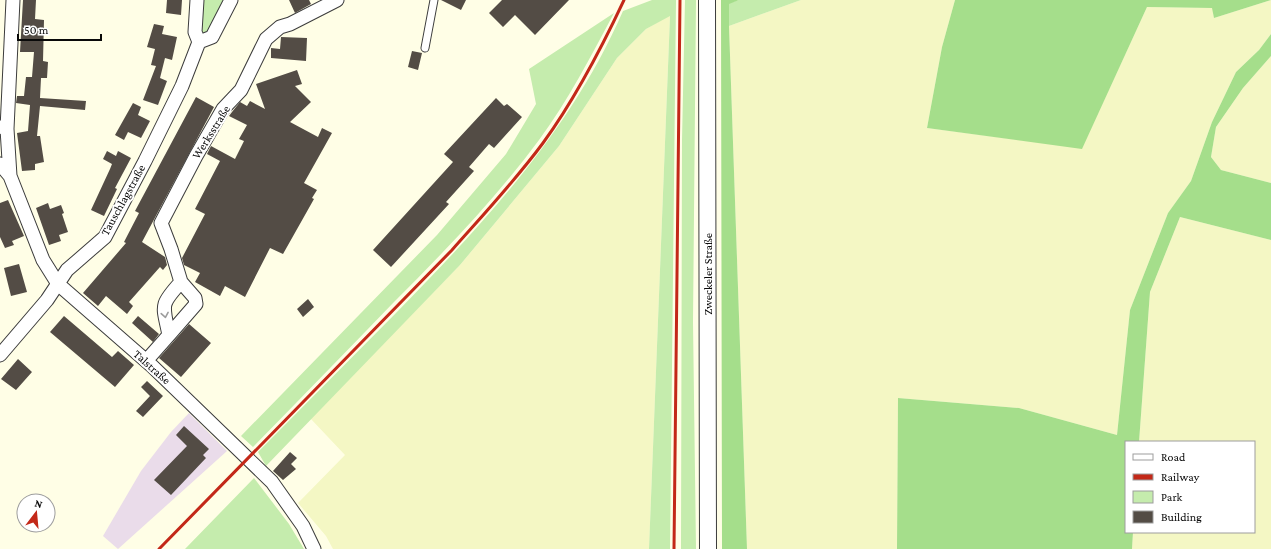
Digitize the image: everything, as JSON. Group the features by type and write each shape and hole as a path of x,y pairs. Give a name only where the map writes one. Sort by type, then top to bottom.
{"street":[{"name":"Talstraße","path":"13,0 3,128 10,176 43,260 58,284 146,361 272,482 303,526 314,549"},
{"path":"197,0 195,32 199,42 212,37 231,0"},
{"name":"Werksstraße","path":"146,361 196,304 195,298 181,282 161,223 196,156 222,109 242,90 266,39 280,26 290,24 337,0"},
{"name":"Zweckeler Straße","path":"707,0 708,549"},
{"name":"Tauschlagstraße","path":"0,355 33,318 67,270 105,237 146,161 182,86 199,42"},
{"name":"Talstraße","path":"0,164 10,176"},
{"path":"169,335 164,304 166,298 181,282"}],"lane":[{"path":"425,48 434,0"}],"shaded area":[{"path":"189,413 227,451 118,549 103,536 141,471 171,432"}],"green space":[{"path":"201,0 225,0 208,31 204,33 200,31"},
{"path":"652,0 676,0 670,549 649,549 670,16 646,29 617,58 559,146 460,265 266,466 258,452 462,244 524,172 552,135 578,95 602,54 623,11"},
{"path":"685,0 696,0 693,322 696,549 681,549 682,140"},
{"path":"721,0 739,0 729,4 729,26 747,549 722,549"},
{"path":"739,0 801,0 729,26 729,3"},
{"path":"801,0 955,0 942,47 927,128 1082,148 1147,7 1213,8 1214,18 1271,0 1271,34 1259,50 1236,72 1212,122 1191,181 1168,213 1130,310 1117,435 1019,408 898,398 897,549 747,549 729,26"},
{"path":"955,0 1271,0 1214,18 1212,8 1147,7 1082,149 927,128 942,47"},
{"path":"614,13 560,110 523,162 451,244 253,447 241,436 437,235 506,154 536,104 529,69"},
{"path":"670,15 649,549 333,549 326,536 298,503 345,455 310,418 460,265 559,146 617,58 646,29"},
{"path":"1271,34 1271,56 1243,88 1216,127 1211,157 1221,170 1271,183 1271,240 1180,217 1150,292 1139,441 1125,441 1125,533 1133,533 1132,549 897,549 898,398 1019,408 1117,435 1130,310 1168,213 1191,181 1212,122 1236,72 1259,50"},
{"path":"1271,56 1271,183 1221,170 1211,157 1216,127 1243,88"},
{"path":"1180,217 1271,240 1271,549 1132,549 1133,533 1255,533 1255,441 1139,441 1150,292"},
{"path":"254,478 289,524 304,549 185,549"}],"building":[{"path":"23,0 36,0 35,19 44,20 43,61 48,62 47,78 41,78 40,98 86,101 85,110 40,106 37,136 40,136 44,162 35,164 35,170 22,171 17,133 28,131 30,105 16,103 17,96 24,96 26,77 32,77 34,52 20,52"},
{"path":"167,0 182,0 181,15 166,13"},
{"path":"289,0 309,0 311,4 295,13"},
{"path":"441,0 466,0 461,10"},
{"path":"502,0 569,0 535,35 515,15 503,27 489,13"},
{"path":"154,24 164,26 162,34 177,37 172,60 165,58 160,78 167,81 158,105 143,100 156,66 151,65 155,49 147,47"},
{"path":"281,37 307,38 306,61 271,58 271,48 280,49"},
{"path":"412,51 422,53 418,70 408,67"},
{"path":"297,70 302,84 295,86 311,102 290,122 318,137 322,128 332,133 304,183 317,190 312,198 314,199 283,254 270,248 245,297 225,286 220,296 195,282 200,273 184,265 182,258 205,214 195,209 220,161 207,154 211,146 235,159 244,141 239,139 247,125 229,116 240,102 247,106 250,101 265,109 256,84"},
{"path":"196,97 214,107 142,242 165,257 167,265 163,270 160,267 129,302 133,306 127,314 106,296 98,306 83,293 126,243 124,242 139,213 135,211"},
{"path":"496,98 504,106 507,104 522,117 494,148 489,144 469,167 474,171 446,202 449,204 391,267 373,250 453,162 444,154"},
{"path":"133,103 141,107 138,115 150,121 141,138 128,132 124,140 115,135"},
{"path":"107,151 116,156 118,151 131,158 115,188 117,189 104,216 91,210 112,164 103,159"},
{"path":"8,200 24,236 12,241 14,245 5,248 0,237 0,203"},
{"path":"48,203 50,209 61,205 64,213 62,214 68,232 59,235 61,241 49,245 36,208"},
{"path":"19,264 27,292 11,296 4,268"},
{"path":"308,299 314,307 303,317 297,309"},
{"path":"64,316 112,357 118,351 134,365 115,387 50,332"},
{"path":"138,316 159,334 153,342 132,323"},
{"path":"189,324 211,343 181,377 159,358"},
{"path":"18,359 32,372 16,390 1,379"},
{"path":"147,381 163,396 143,417 136,411 150,396 141,387"},
{"path":"184,426 209,449 203,455 206,458 171,495 154,480 187,446 176,435"},
{"path":"290,452 297,458 291,464 296,469 283,480 273,471"}],"railway":[{"path":"159,549 452,250 510,184 543,143 566,109 597,55 624,0"},
{"path":"674,549 680,0"}]}
